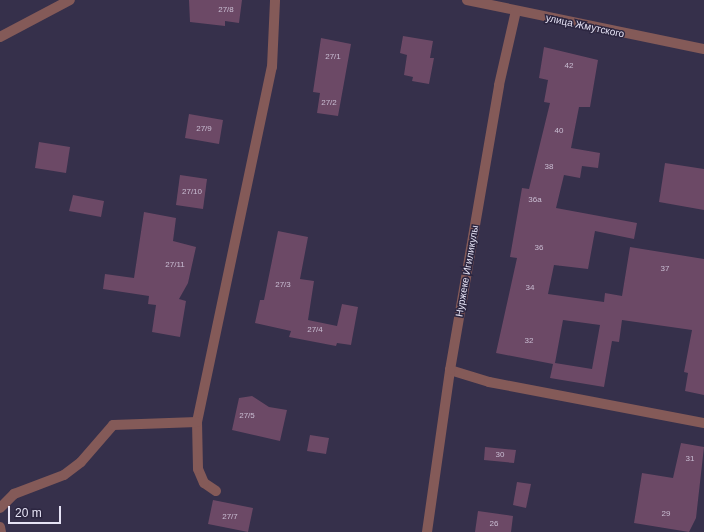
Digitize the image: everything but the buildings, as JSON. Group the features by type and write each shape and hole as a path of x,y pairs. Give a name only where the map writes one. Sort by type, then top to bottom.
{"street":[{"path":"0,36 70,0"},
{"path":"216,491 204,483 198,469 195,445 197,422 272,67 275,0"},
{"name":"улица Жмутского","path":"467,0 704,49"},
{"name":"Нуржеке Игиликулы","path":"428,532 450,370 499,85 516,11"},
{"path":"450,370 489,382 704,423"},
{"path":"0,508 14,494 64,475 81,462 113,425 197,422"},
{"path":"0,527 1,532"}]}
